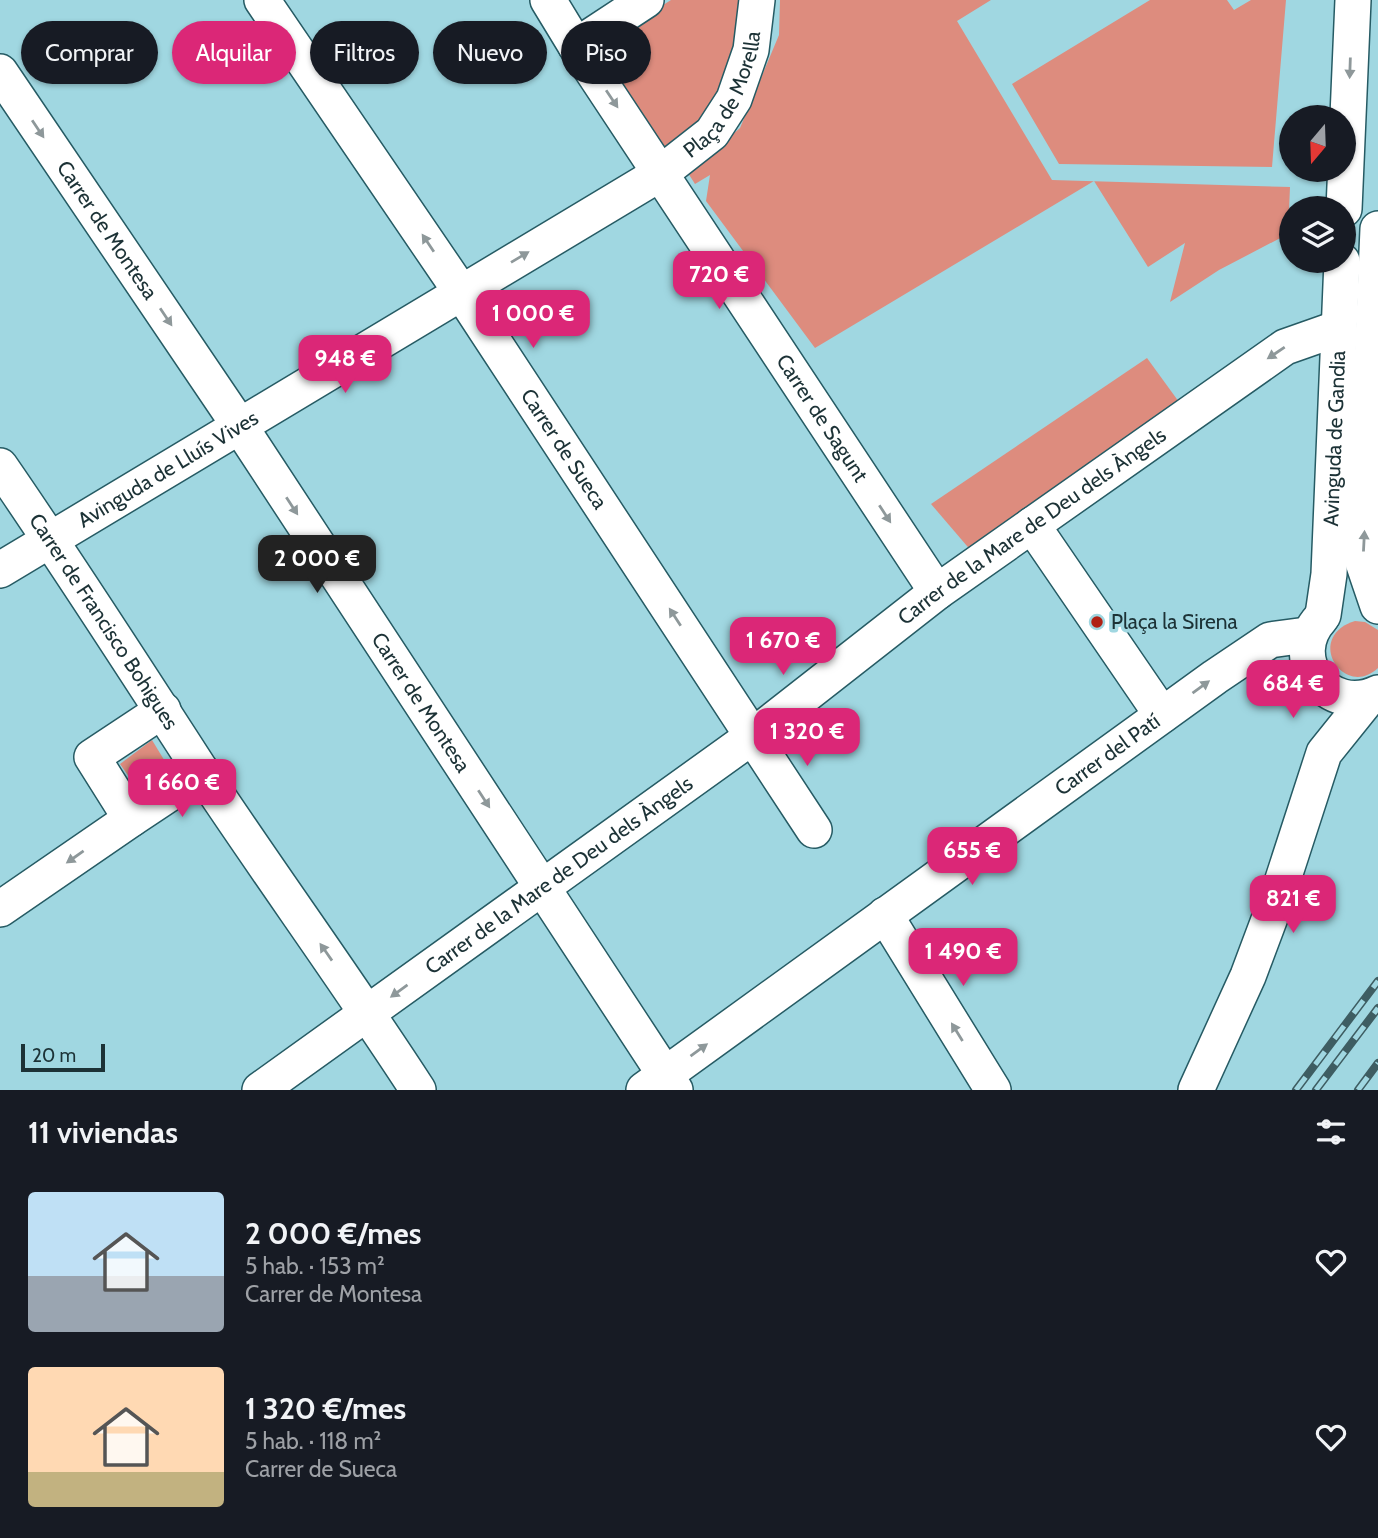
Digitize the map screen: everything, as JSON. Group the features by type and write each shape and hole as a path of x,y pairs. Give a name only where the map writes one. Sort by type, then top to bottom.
{"street":[{"name":"Carrer de Sueca","path":"262,0 461,292 814,830"},
{"name":"Carrer de Sagunt","path":"548,0 561,21"},
{"path":"614,21 646,0"},
{"name":"Plaça de Morella","path":"661,173 712,133 734,99 751,50 757,0"},
{"path":"1345,196 1353,0"},
{"name":"Carrer de Montesa","path":"0,72 239,425 542,886 661,1085"},
{"name":"Carrer de Sagunt","path":"601,84 937,593"},
{"name":"Avinguda de Lluís Vives","path":"0,570 661,173"},
{"name":"Avinguda de Gandia","path":"1378,229 1363,562 1378,609"},
{"name":"Avinguda de Gandia","path":"1318,682 1310,667 1307,647 1316,626 1329,574 1341,273"},
{"name":"Carrer de la Mare de Deu dels Àngels","path":"260,1090 753,736 937,593 1285,346 1339,328"},
{"name":"Carrer de Francisco Bohigues","path":"0,466 202,772 418,1090"},
{"path":"1032,525 1162,715"},
{"name":"Carrer del Patí","path":"661,1085 885,915 1270,639 1299,636 1316,626 1337,607 1355,604 1378,609"},
{"path":"1318,682 1340,697 1352,699 1373,695"},
{"path":"1318,682 1324,753"},
{"path":"1195,1090 1248,976 1275,904 1324,753 1373,695"},
{"path":"131,819 92,757 163,710"},
{"path":"0,909 202,772"},
{"path":"885,915 993,1090"}],"shaded area":[{"path":"671,0 747,0 743,33 703,130 655,152 612,84 651,84 651,21 638,21"},
{"path":"780,0 991,0 957,21 1052,180 1094,181 815,348 706,201 710,175 695,184 688,173 740,128 779,35"},
{"path":"1150,0 1227,0 1234,10 1251,0 1286,0 1272,167 1059,164 1012,84"},
{"path":"1094,181 1290,187 1290,196 1279,196 1279,239 1219,270 1170,302 1185,243 1148,267"},
{"path":"1147,358 1179,402 973,553 931,504"},
{"path":"1355,621 1365,622 1378,630 1378,668 1365,676 1353,676 1342,671 1334,662 1330,651 1332,640 1340,629"},
{"path":"152,740 169,768 139,791 120,764"}],"railway":[{"path":"1296,1090 1378,981"},
{"path":"1316,1090 1378,1008"},
{"path":"1358,1090 1378,1063"}],"place":[{"name":"Plaça la Sirena","path":"1097,622"}]}
